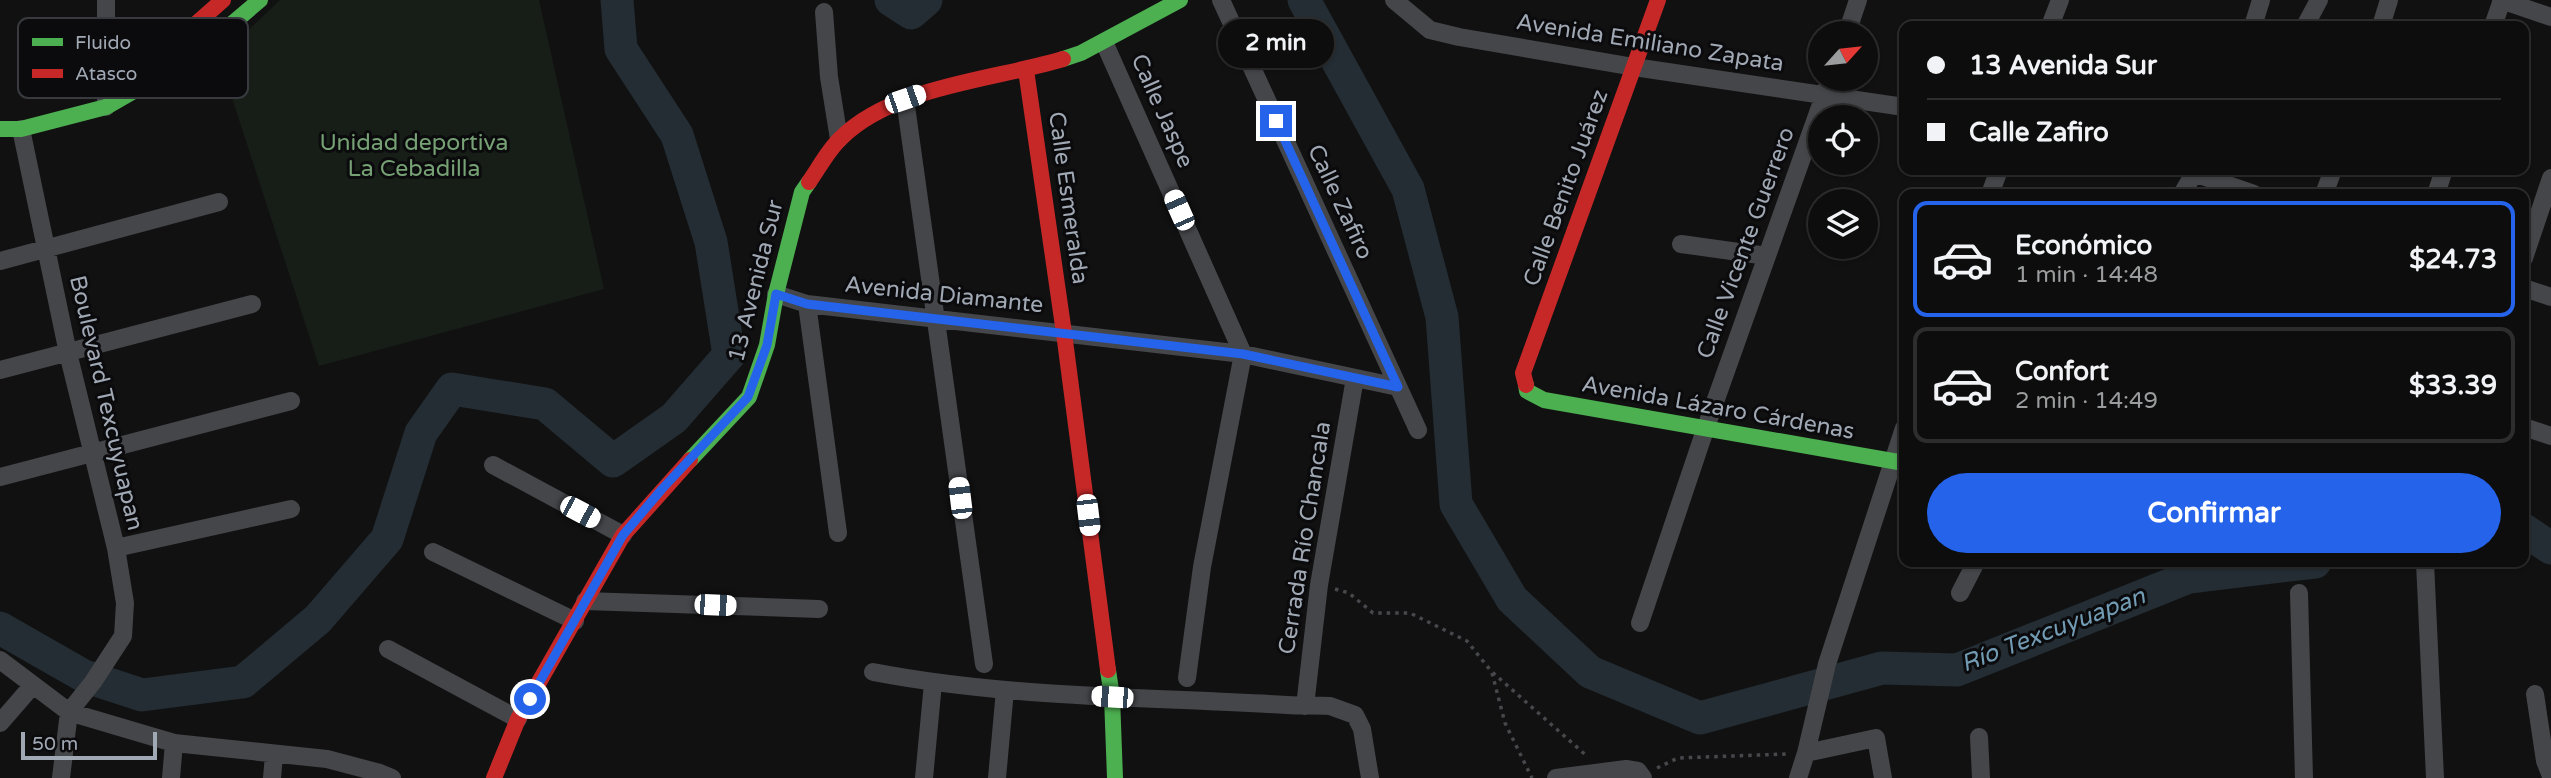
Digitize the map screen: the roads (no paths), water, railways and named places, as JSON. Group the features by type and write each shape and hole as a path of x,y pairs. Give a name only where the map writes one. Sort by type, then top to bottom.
{"street":[{"path":"106,0 106,18"},
{"path":"203,18 223,0"},
{"path":"239,18 260,0"},
{"name":"13 Avenida Sur","path":"494,778 518,719 623,535 748,397 767,345 776,294 802,192 839,139 857,124 905,99 925,92 1026,70 1080,53 1180,0"},
{"name":"Calle Zafiro","path":"1220,0 1418,430"},
{"name":"Avenida Emiliano Zapata","path":"1394,0 1430,30 1459,37 1634,67 1808,85"},
{"name":"Calle Benito Juárez","path":"1527,391 1523,373 1658,0"},
{"path":"1851,21 1858,0"},
{"path":"2052,21 2060,0"},
{"path":"2255,21 2261,0"},
{"path":"2308,21 2319,0"},
{"path":"2383,21 2389,0"},
{"path":"2495,21 2501,0 2551,17"},
{"path":"824,12 829,77 839,139"},
{"name":"Calle Jaspe","path":"1104,41 1243,354"},
{"name":"Calle Esmeralda","path":"1026,70 1112,697 1115,778"},
{"name":"Calle Vicente Guerrero","path":"1640,623 1705,430 1826,91"},
{"name":"Avenida Emiliano Zapata","path":"1842,91 1899,106"},
{"path":"106,98 106,107"},
{"path":"0,129 21,129 106,107 122,98"},
{"path":"905,99 984,664"},
{"name":"Boulevard Texcuyuapan","path":"21,129 68,354 116,548 125,603 123,636 93,682 69,712"},
{"path":"2205,175 2242,189"},
{"path":"2529,243 2551,178"},
{"path":"0,261 219,202"},
{"path":"1681,244 1767,256"},
{"path":"2529,290 2551,297"},
{"name":"Avenida Diamante","path":"776,294 807,304 1243,354 1398,387"},
{"path":"0,370 252,304"},
{"path":"807,304 838,533"},
{"path":"1187,678 1202,567 1243,354"},
{"name":"Cerrada Río Chancala","path":"1305,706 1319,585 1355,378"},
{"name":"Avenida Lázaro Cárdenas","path":"1527,391 1544,400 1898,462"},
{"path":"0,477 291,401"},
{"path":"2529,429 2551,436"},
{"path":"1798,778 1827,664 1898,462"},
{"path":"493,466 623,535"},
{"path":"116,548 291,509"},
{"path":"433,552 575,621"},
{"path":"1960,593 1973,567"},
{"path":"2425,567 2435,778"},
{"path":"2299,593 2305,778"},
{"path":"585,601 819,609"},
{"path":"388,649 518,719"},
{"path":"0,660 69,712 174,743 327,760 384,776"},
{"path":"873,672 933,683 1005,690 1330,706 1354,715 1362,729 1370,778"},
{"path":"924,778 933,683"},
{"path":"0,723 33,685"},
{"path":"997,778 1005,690"},
{"path":"2535,694 2545,761 2551,776"},
{"path":"61,778 69,712"},
{"path":"1979,737 1981,778"},
{"path":"1806,753 1876,738 1883,778"},
{"path":"171,778 174,743"},
{"path":"272,778 274,755"},
{"path":"1556,778 1604,771 1640,774"}],"waterway":[{"name":"Río Texcuyuapan","path":"0,628 84,676 142,695 243,682 318,619 387,539 421,433 452,389 545,404 613,461 674,418 729,355 711,242 677,135 621,49 617,0"},
{"name":"Río Texcuyuapan","path":"891,0 911,13 926,0"},
{"name":"Río Texcuyuapan","path":"1304,0 1408,189 1442,317 1456,504 1512,599 1590,672 1700,718 1882,668 1957,670 2189,577 2273,567"},
{"name":"Río Texcuyuapan","path":"2529,533 2551,548"}],"park label":[{"name":"Unidad deportiva La Cebadilla","path":"414,156"}]}
